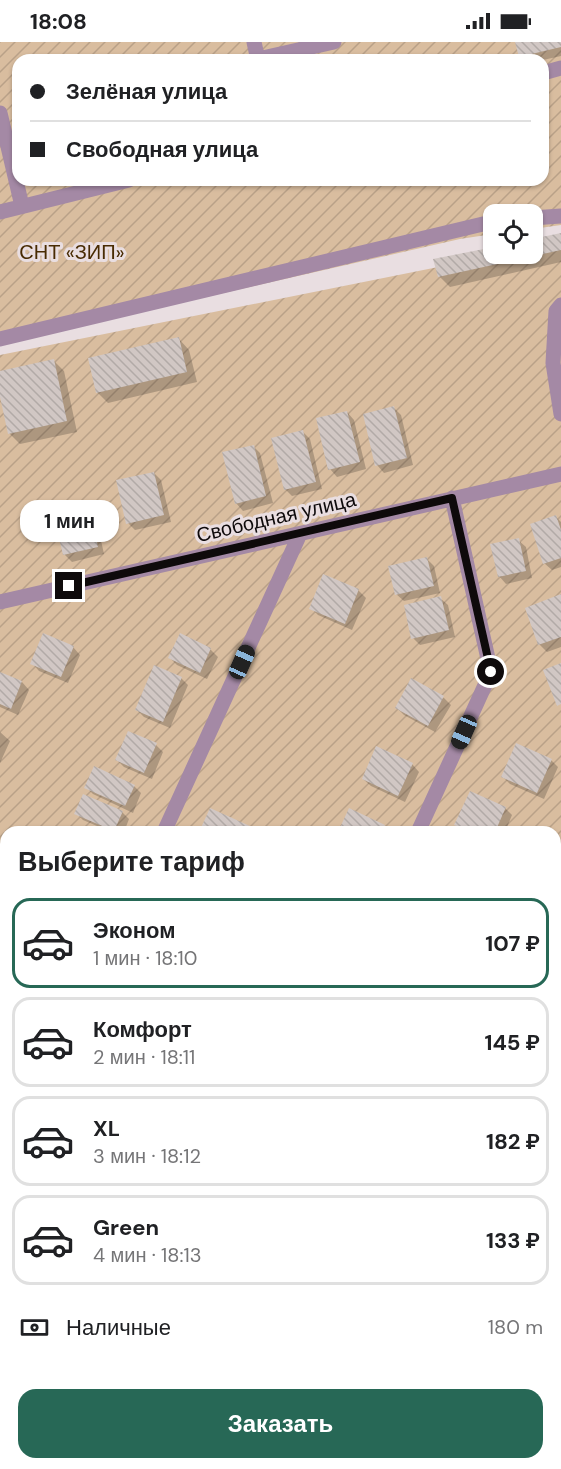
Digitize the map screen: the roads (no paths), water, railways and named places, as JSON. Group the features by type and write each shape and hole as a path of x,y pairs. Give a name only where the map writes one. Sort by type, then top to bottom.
{"street":[{"path":"283,54 334,42"},
{"path":"0,113 12,164"},
{"path":"17,186 22,206"},
{"path":"0,212 104,186"},
{"path":"543,218 561,216"},
{"path":"0,339 483,225"},
{"path":"561,305 556,311 553,363 561,414"},
{"name":"Свободная улица","path":"0,602 561,474"},
{"path":"421,826 491,672 452,498"},
{"path":"167,826 300,534"}],"park label":[{"name":"СНТ «ЗИП»","path":"72,252"}]}
